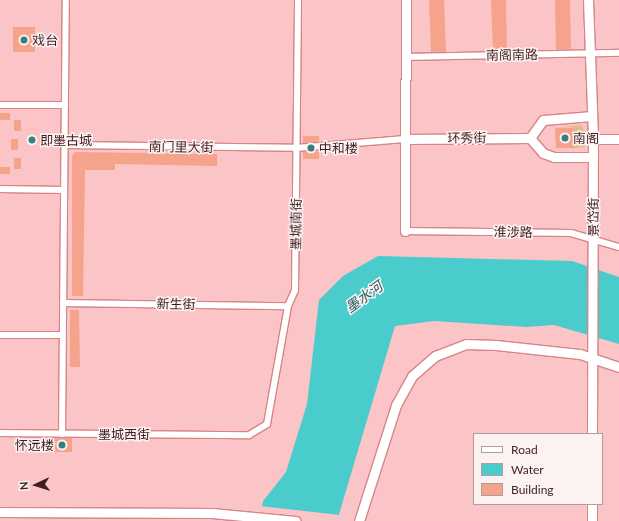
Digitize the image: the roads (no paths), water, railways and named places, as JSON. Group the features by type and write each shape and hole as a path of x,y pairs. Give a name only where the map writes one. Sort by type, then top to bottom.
{"street":[{"path":"62,434 66,0"},
{"name":"墨城南街","path":"249,435 267,424 288,306 295,290 298,0"},
{"path":"405,231 406,0"},
{"name":"景岱街","path":"588,0 593,140 592,433"},
{"name":"南阁南路","path":"406,58 619,52"},
{"path":"0,104 65,105"},
{"path":"592,116 543,120 530,138 543,153 554,157 593,157"},
{"name":"环秀街","path":"405,139 530,138"},
{"name":"南门里大街","path":"65,145 296,148 405,139"},
{"path":"593,140 619,139"},
{"path":"0,189 64,190"},
{"name":"淮涉路","path":"405,231 571,233 593,238 619,247"},
{"name":"新生街","path":"63,303 288,306"},
{"path":"0,335 63,335"},
{"path":"359,521 396,405 412,376 434,356 466,344 481,344 593,358 619,367"},
{"name":"墨城西街","path":"0,433 249,435"},
{"path":"592,505 592,521"},
{"path":"0,512 56,516 248,516 296,521"}],"water":[{"name":"墨水河","path":"378,256 572,261 619,277 619,344 554,325 526,327 434,321 395,326 337,521 259,521 263,501 286,472 307,404 319,300 343,276"}],"place":[{"name":"戏台","path":"24,40"},
{"name":"南阁","path":"565,138"},
{"name":"即墨古城","path":"32,140"},
{"name":"中和楼","path":"311,148"},
{"name":"怀远楼","path":"62,445"}]}
